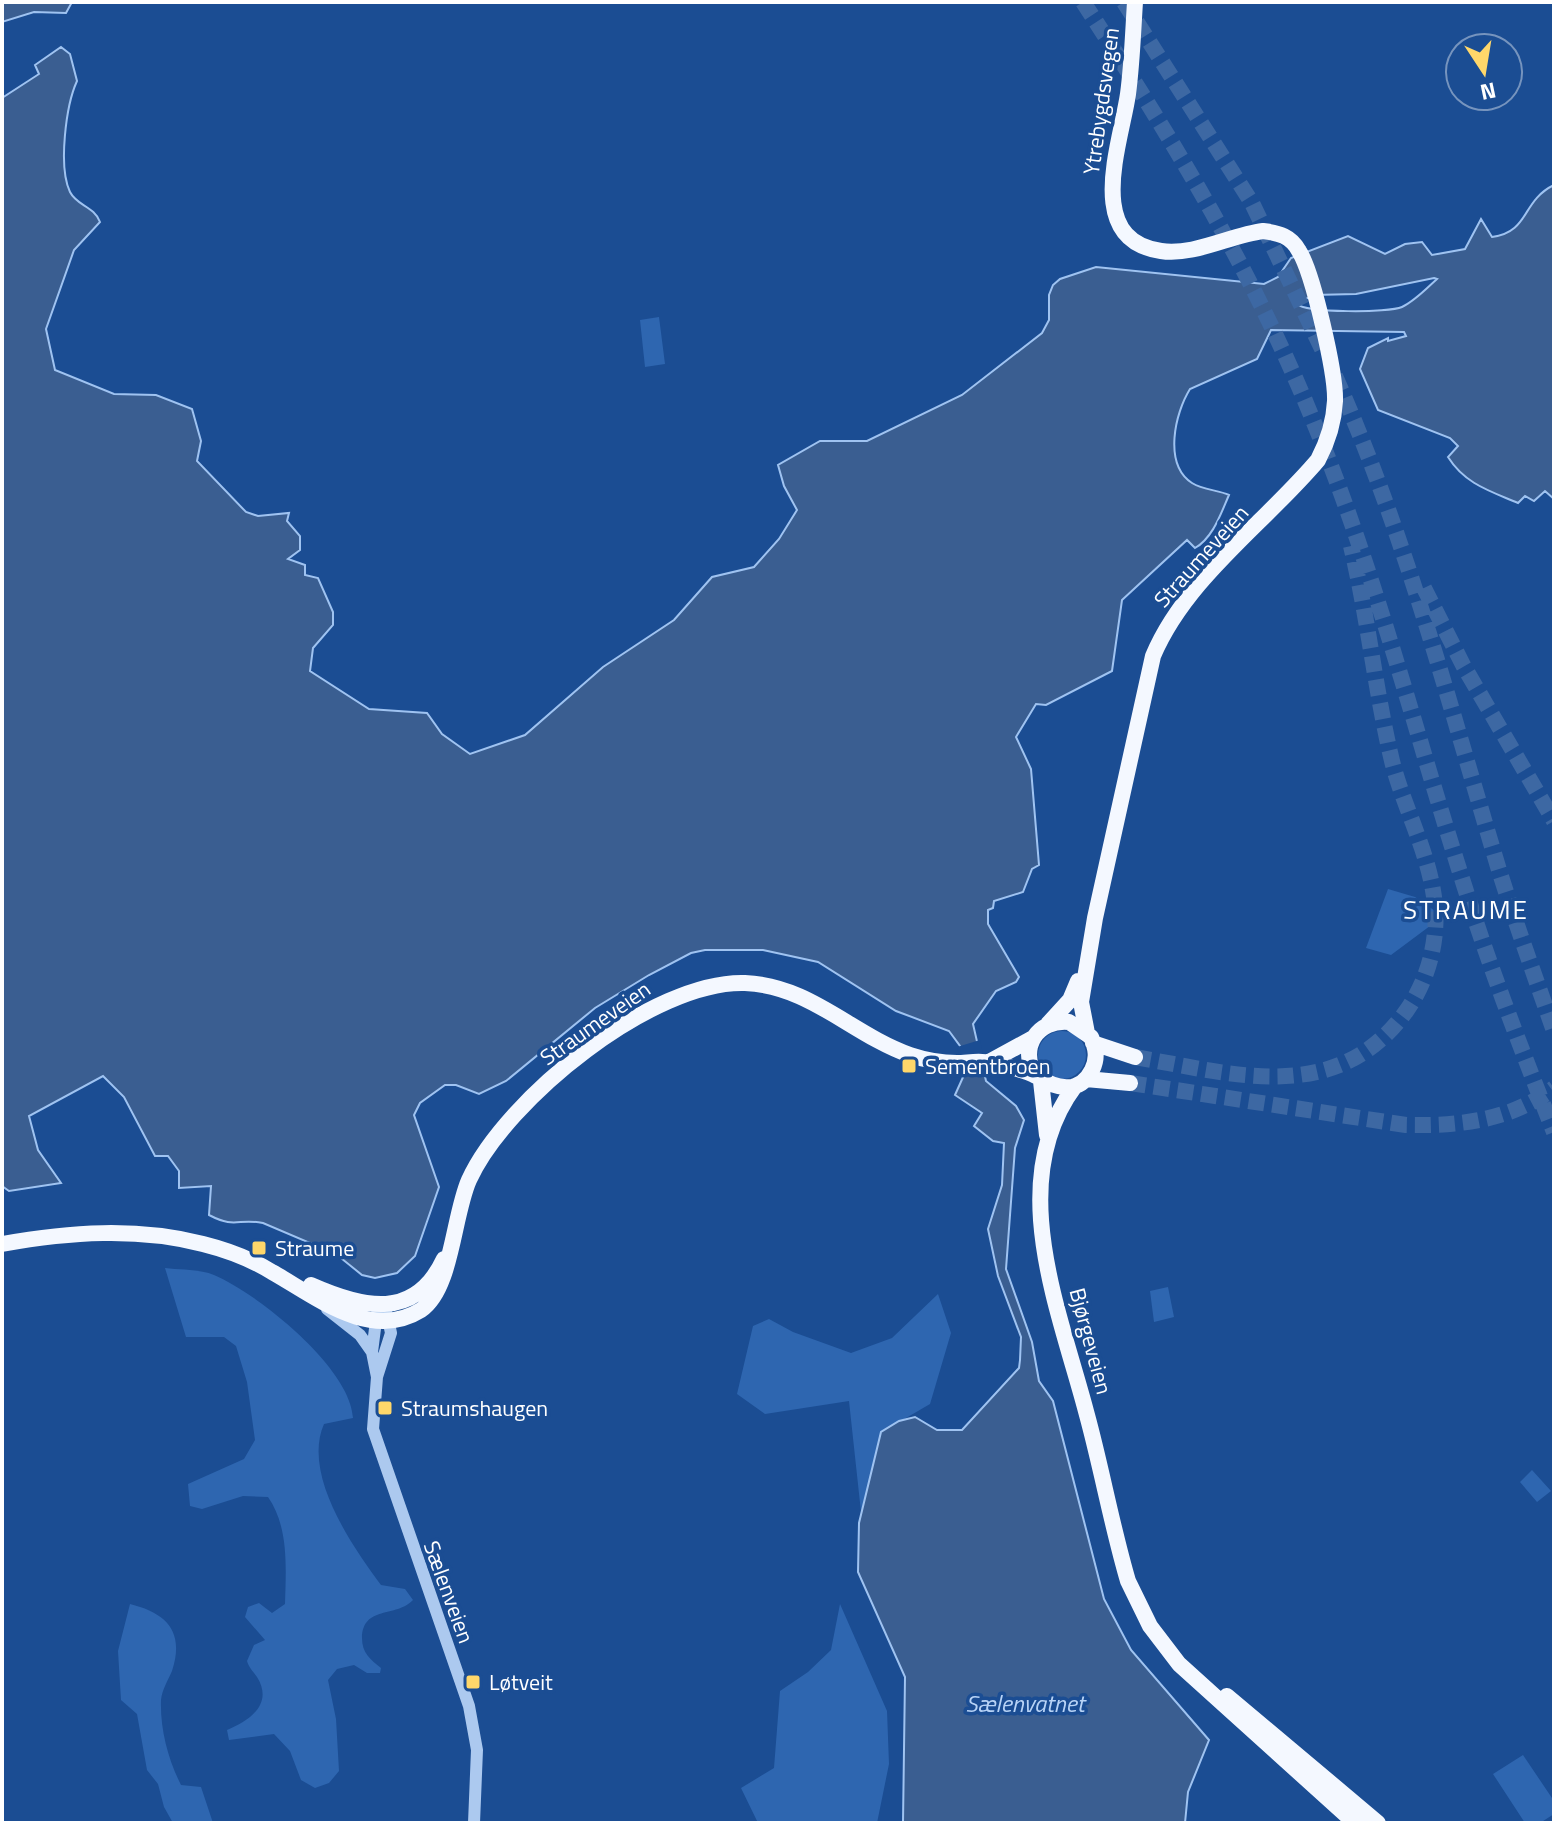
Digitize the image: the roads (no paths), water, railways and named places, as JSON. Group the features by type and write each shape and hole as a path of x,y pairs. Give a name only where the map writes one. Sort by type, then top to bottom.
{"main road":[{"name":"Ytrebygdsvegen","path":"1135,2 1128,93 1111,189 1115,213 1126,232 1148,248 1163,252 1192,248 1249,232 1280,233 1300,252"},
{"name":"Straumeveien","path":"1090,1038 1081,1002 1153,656 1162,634 1189,597 1318,460 1328,441 1335,402 1327,346 1300,252"},
{"name":"Straumeveien","path":"1048,1024 1070,1000 1090,954"},
{"name":"Straumeveien","path":"382,1315 421,1290 440,1268 471,1177 489,1145 514,1113 605,1038 671,997 722,984 782,989 825,1006 904,1052 939,1062 989,1062 1038,1078"},
{"path":"1048,1144 1038,1078 1028,1053 1033,1038 1048,1024 1069,1022 1090,1038 1135,1057"},
{"name":"Straumeveien","path":"989,1062 1033,1038"},
{"path":"1048,1144 1059,1113 1096,1058 1090,1038"},
{"path":"1038,1078 1057,1088 1080,1082 1130,1083"},
{"name":"Bjørgeveien","path":"1048,1144 1040,1212 1044,1248 1128,1581 1139,1606 1179,1664 1355,1823"},
{"path":"2,1244 77,1234 137,1234 203,1244 382,1315"},
{"path":"271,1271 341,1311 382,1315"},
{"name":"Bjørgeveien","path":"1121,1547 1145,1604 1182,1655 1378,1823"}],"street":[{"path":"319,1300 360,1335 372,1352"},
{"name":"Sælenveien","path":"377,1377 372,1352 382,1315"},
{"name":"Sælenveien","path":"382,1315 391,1333 377,1377 372,1411 377,1443 472,1717 477,1765 474,1823"}],"water":[{"path":"2,2 72,2 66,13 34,12 2,22"},
{"name":"Sælenvatnet","path":"61,47 70,54 77,81 65,136 66,181 73,197 94,213 100,222 74,250 46,329 55,370 114,394 156,395 192,409 201,441 197,461 246,512 258,516 289,513 287,521 300,536 300,550 288,559 305,565 305,575 318,578 333,612 333,625 313,648 310,671 369,709 427,713 442,734 470,754 525,735 603,667 674,620 712,577 754,567 779,539 797,510 784,486 778,465 820,441 867,441 962,395 1042,333 1049,320 1049,295 1060,279 1096,267 1264,284 1278,277 1291,258 1348,236 1385,254 1405,244 1422,242 1432,255 1465,249 1481,219 1492,237 1504,234 1520,223 1536,199 1554,185 1554,499 1545,491 1534,501 1525,496 1518,503 1488,490 1462,474 1448,457 1458,446 1450,438 1378,410 1360,369 1368,348 1388,338 1388,341 1406,336 1404,332 1271,330 1257,359 1190,389 1176,424 1175,451 1183,474 1196,485 1229,495 1212,532 1195,548 1187,540 1122,600 1112,671 1046,705 1036,704 1016,737 1031,769 1039,865 1032,869 1023,892 994,901 993,908 988,910 988,924 1019,977 1016,982 996,991 973,1024 986,1081 1016,1106 1024,1120 1015,1148 1006,1269 1032,1342 1039,1381 1053,1401 1104,1599 1131,1650 1209,1740 1188,1792 1185,1823 903,1823 905,1677 858,1572 859,1523 881,1432 899,1421 915,1417 937,1430 962,1430 1019,1368 1020,1360 1021,1337 998,1276 988,1229 1002,1185 1004,1143 993,1141 974,1126 982,1113 955,1095 964,1075 960,1046 949,1031 896,1011 818,962 763,950 705,950 691,953 595,1008 506,1081 479,1094 456,1085 445,1085 420,1103 414,1115 439,1187 415,1256 397,1273 375,1278 362,1275 336,1254 263,1223 231,1222 209,1215 211,1186 179,1188 179,1171 168,1156 155,1156 124,1097 103,1076 29,1116 38,1150 61,1183 9,1191 2,1186 2,98 39,74 35,65","holes":["1437,279 1412,301 1394,309 1331,310 1297,304 1313,295 1356,294"]}],"tunnel":[{"path":"1083,2 1181,158 1240,263 1317,430 1359,543 1475,919 1554,1132"},
{"path":"1124,2 1252,203 1325,355"},
{"path":"1335,376 1405,558 1499,870 1554,1031"},
{"path":"1135,1057 1246,1075 1282,1076 1317,1072 1349,1061 1380,1041 1407,1010 1421,986 1435,933 1432,887 1392,761 1351,546"},
{"path":"1424,588 1463,665 1554,821"},
{"path":"1130,1083 1406,1125 1483,1119 1520,1108 1554,1088"}],"place":[{"name":"Sementbroen","path":"909,1066"},
{"name":"Straume","path":"259,1248"},
{"name":"Straumshaugen","path":"385,1408"},
{"name":"Løtveit","path":"473,1682"}],"district":[{"name":"STRAUME","path":"1466,910"}]}
